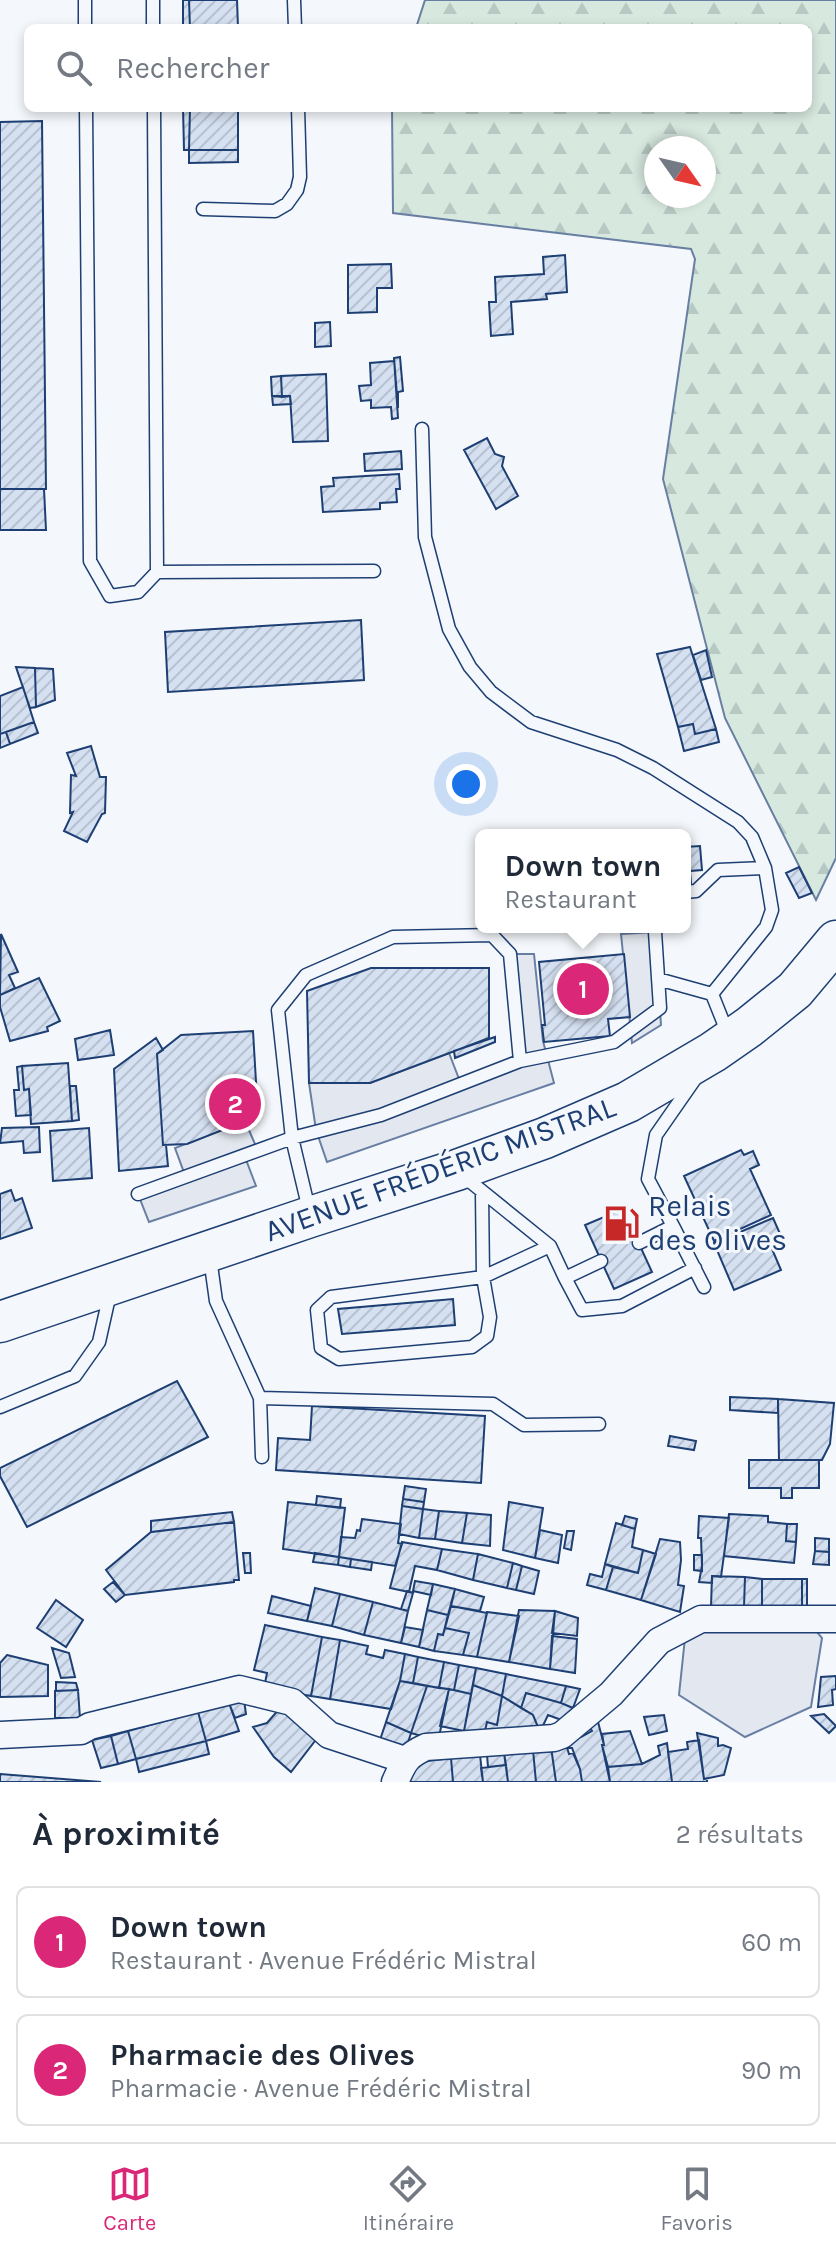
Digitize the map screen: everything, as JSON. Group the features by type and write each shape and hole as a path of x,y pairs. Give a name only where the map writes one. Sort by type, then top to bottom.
{"main road":[{"name":"AVENUE FRÉDÉRIC MISTRAL","path":"0,1322 310,1217 470,1182 545,1138 628,1102 722,1046 795,990 836,941"}],"street":[{"path":"0,1735 81,1731 90,1726 239,1689 292,1702 329,1735 400,1771 412,1754 426,1747 562,1735 611,1694 659,1641 701,1619 836,1619"}],"lane":[{"path":"85,0 85,24"},
{"path":"153,0 153,24"},
{"path":"294,0 295,24"},
{"path":"86,112 90,561 110,596 138,592 157,572 154,112"},
{"path":"203,209 275,211 287,204 297,190 300,177 298,112"},
{"path":"422,429 425,537 449,629 470,667 491,692 531,722 617,750 653,768 738,822 752,837 765,868 772,910 766,927 712,994 722,1046 656,1135 648,1179 704,1287"},
{"path":"157,572 374,571"},
{"path":"691,891 696,891 718,870 765,868"},
{"path":"138,1194 292,1138 381,1115 520,1061 614,1042 660,1008 655,933"},
{"path":"310,1217 292,1138 278,1010 306,975 393,937 492,935 510,954 520,1061"},
{"path":"658,979 712,994"},
{"path":"470,1182 550,1246 582,1310 622,1306 695,1268"},
{"path":"470,1182 483,1277 490,1317 487,1336 472,1347 339,1359 321,1348 317,1310 331,1297 483,1277 550,1246"},
{"path":"639,1243 673,1226"},
{"path":"208,1251 216,1301 260,1398 262,1457"},
{"path":"565,1278 601,1261"},
{"path":"0,1407 75,1376 99,1342 112,1284"},
{"path":"260,1398 493,1404 524,1425 599,1424"}],"green space":[{"path":"425,0 836,0 836,858 816,900 725,718 663,479 695,259 691,249 393,213 392,112 812,112 812,24 417,24"}],"shaded area":[{"path":"655,933 661,1025 632,1043 621,934"},
{"path":"510,954 534,954 543,1041 554,1083 327,1162 316,1130 309,1083 370,1083 449,1053 461,1084 520,1061"},
{"path":"245,1121 258,1151 245,1157 256,1186 149,1222 138,1194 186,1178 175,1148"},
{"path":"813,1627 822,1638 811,1707 745,1737 679,1695 685,1638 699,1631"}],"building":[{"path":"183,0 189,0 190,24 183,24"},
{"path":"189,0 237,0 238,24 190,24"},
{"path":"183,112 190,112 189,150 184,150"},
{"path":"190,112 238,112 238,150 189,150"},
{"path":"42,121 46,489 0,489 0,122"},
{"path":"189,150 238,150 238,162 189,163"},
{"path":"565,255 567,292 546,294 547,299 511,302 513,334 491,336 489,302 496,302 495,277 544,274 543,257"},
{"path":"391,264 392,288 377,288 377,312 348,313 348,265"},
{"path":"330,322 331,346 315,347 315,323"},
{"path":"400,357 403,391 398,392 398,408 394,358"},
{"path":"394,358 398,418 392,419 391,407 371,408 371,400 361,401 359,386 371,385 370,363 394,361"},
{"path":"326,374 328,441 293,442 290,396 282,397 281,376"},
{"path":"281,376 282,397 272,396 271,377"},
{"path":"272,396 290,396 291,404 273,405"},
{"path":"487,438 495,454 504,457 502,466 518,496 496,509 464,450"},
{"path":"401,451 402,469 365,471 364,454"},
{"path":"399,474 397,502 380,503 380,509 323,512 321,487 334,486 333,478"},
{"path":"0,489 44,489 46,530 0,530"},
{"path":"361,620 364,680 168,692 165,632"},
{"path":"690,647 716,729 695,734 693,724 678,727 657,654"},
{"path":"706,650 712,677 701,680 693,655"},
{"path":"16,667 35,668 36,707 30,708"},
{"path":"35,668 53,669 55,700 36,707"},
{"path":"23,687 34,722 0,734 0,696"},
{"path":"34,722 38,733 10,744 6,732"},
{"path":"693,724 695,734 716,729 719,742 684,751 678,727"},
{"path":"6,732 10,744 0,748 0,734"},
{"path":"91,746 100,777 106,777 105,813 87,842 64,831 73,812 70,813 71,775 76,776 67,753"},
{"path":"700,846 702,870 691,871 691,847"},
{"path":"799,867 812,893 799,898 786,873"},
{"path":"1,934 18,972 9,975 15,988 0,995"},
{"path":"624,954 630,1017 608,1019 610,1036 544,1042 539,962"},
{"path":"371,968 489,968 489,1038 370,1083 309,1083 307,991"},
{"path":"39,978 60,1021 47,1027 48,1031 10,1041 0,1007 0,995"},
{"path":"110,1030 114,1055 78,1060 75,1039"},
{"path":"253,1031 258,1116 187,1144 163,1145 157,1054 181,1035"},
{"path":"495,1037 495,1042 455,1058 454,1051"},
{"path":"156,1038 163,1050 157,1054 163,1145 166,1145 168,1166 119,1171 114,1069"},
{"path":"68,1063 72,1121 31,1124 29,1089 24,1090 22,1066"},
{"path":"22,1066 24,1090 29,1089 31,1115 16,1116 14,1090 19,1090 17,1067"},
{"path":"70,1086 76,1086 79,1120 72,1121"},
{"path":"39,1127 40,1152 24,1153 23,1141 0,1143 2,1128"},
{"path":"89,1128 92,1178 53,1181 50,1131"},
{"path":"741,1150 744,1155 753,1151 759,1165 750,1169 771,1215 714,1241 684,1176"},
{"path":"11,1190 15,1201 22,1198 32,1228 0,1239 0,1194"},
{"path":"623,1209 652,1272 614,1289 585,1225"},
{"path":"773,1218 781,1236 769,1242 781,1270 734,1290 714,1243"},
{"path":"453,1299 455,1325 342,1334 338,1309"},
{"path":"177,1381 208,1437 27,1527 0,1476 0,1468"},
{"path":"730,1397 778,1399 778,1413 730,1410"},
{"path":"778,1399 834,1403 830,1444 822,1460 779,1460"},
{"path":"312,1406 485,1416 481,1483 276,1470 278,1438 310,1440"},
{"path":"670,1436 696,1441 694,1450 668,1446"},
{"path":"749,1460 819,1460 819,1488 792,1488 792,1498 781,1498 781,1488 749,1488"},
{"path":"405,1486 426,1489 424,1502 403,1499"},
{"path":"317,1496 341,1499 340,1508 316,1505"},
{"path":"403,1499 424,1502 423,1509 402,1506"},
{"path":"288,1502 345,1508 339,1557 283,1549"},
{"path":"509,1502 543,1508 535,1558 503,1550"},
{"path":"402,1506 423,1509 419,1538 399,1534"},
{"path":"423,1509 439,1511 435,1539 419,1538"},
{"path":"439,1511 467,1513 462,1543 435,1539"},
{"path":"232,1512 234,1522 151,1532 151,1521"},
{"path":"467,1513 491,1515 490,1546 462,1543"},
{"path":"729,1514 768,1516 768,1522 787,1524 786,1541 796,1542 794,1563 724,1556"},
{"path":"625,1516 637,1519 635,1529 622,1525"},
{"path":"699,1516 729,1518 721,1577 712,1576 712,1583 699,1582 702,1566"},
{"path":"362,1519 401,1524 398,1543 402,1544 395,1566 339,1557 341,1537 355,1538"},
{"path":"234,1522 239,1580 234,1582 125,1595 106,1570 151,1532"},
{"path":"616,1523 635,1529 632,1547 643,1550 638,1573 605,1564"},
{"path":"787,1524 797,1524 796,1542 786,1541"},
{"path":"540,1530 562,1535 558,1563 535,1558"},
{"path":"567,1531 574,1531 571,1550 564,1548"},
{"path":"815,1538 829,1539 829,1552 815,1551"},
{"path":"660,1539 680,1542 678,1585 684,1586 680,1612 641,1600"},
{"path":"402,1542 442,1549 437,1570 415,1566 409,1592 390,1588"},
{"path":"442,1549 478,1554 473,1580 437,1570"},
{"path":"643,1550 656,1554 641,1600 606,1590 613,1567 638,1573"},
{"path":"815,1551 829,1552 829,1565 813,1564"},
{"path":"243,1553 250,1553 251,1573 245,1573"},
{"path":"315,1553 339,1557 338,1565 313,1562"},
{"path":"478,1554 513,1563 507,1588 473,1580"},
{"path":"694,1555 702,1555 702,1571 694,1570"},
{"path":"339,1557 351,1559 350,1567 338,1565"},
{"path":"351,1559 372,1562 371,1570 350,1567"},
{"path":"513,1563 522,1566 516,1590 507,1588"},
{"path":"605,1564 613,1567 606,1590 587,1585 590,1574 602,1577"},
{"path":"522,1566 539,1571 534,1594 516,1590"},
{"path":"712,1576 745,1577 744,1607 711,1607"},
{"path":"745,1577 762,1579 762,1608 744,1607"},
{"path":"762,1579 802,1579 802,1609 762,1608"},
{"path":"802,1579 807,1579 807,1609 802,1609"},
{"path":"415,1581 433,1584 431,1595 413,1591"},
{"path":"113,1582 125,1595 116,1602 104,1589"},
{"path":"433,1584 455,1589 448,1615 427,1610"},
{"path":"315,1588 340,1594 332,1626 307,1621"},
{"path":"455,1589 484,1597 480,1611 451,1606"},
{"path":"407,1591 413,1593 408,1611 401,1609"},
{"path":"340,1594 373,1602 364,1635 332,1626"},
{"path":"272,1596 311,1606 307,1621 268,1613"},
{"path":"56,1600 83,1620 66,1647 37,1628"},
{"path":"373,1602 408,1611 401,1643 364,1635"},
{"path":"451,1606 487,1613 477,1657 463,1655 469,1633 445,1628"},
{"path":"427,1610 448,1615 443,1635 438,1634 434,1651 419,1647"},
{"path":"519,1610 555,1611 550,1669 509,1662"},
{"path":"555,1611 578,1618 577,1636 552,1633"},
{"path":"487,1612 519,1616 509,1662 477,1657"},
{"path":"265,1625 322,1637 311,1696 264,1688 267,1673 254,1670"},
{"path":"405,1627 423,1630 419,1647 401,1643"},
{"path":"445,1628 469,1633 463,1655 434,1651 438,1634 443,1635"},
{"path":"552,1636 577,1639 575,1673 550,1669"},
{"path":"322,1637 340,1640 330,1699 311,1696"},
{"path":"340,1640 368,1646 366,1654 383,1658 385,1650 405,1654 391,1709 330,1699"},
{"path":"52,1648 69,1653 75,1677 61,1678"},
{"path":"405,1654 418,1657 413,1683 400,1681"},
{"path":"7,1655 48,1665 48,1696 0,1697 0,1663"},
{"path":"418,1657 444,1662 439,1688 413,1683"},
{"path":"444,1662 459,1665 454,1690 439,1688"},
{"path":"459,1665 476,1668 471,1694 454,1690"},
{"path":"476,1668 506,1674 502,1696 473,1685"},
{"path":"506,1674 566,1686 561,1703 526,1693 521,1708 502,1696"},
{"path":"836,1676 836,1689 832,1690 833,1705 818,1707 821,1677"},
{"path":"400,1681 427,1686 411,1733 386,1722"},
{"path":"56,1682 76,1683 78,1690 56,1691"},
{"path":"473,1685 502,1696 497,1725 487,1722 484,1735 464,1731"},
{"path":"427,1686 449,1689 439,1737 411,1733"},
{"path":"566,1686 580,1689 573,1708 561,1703"},
{"path":"449,1689 471,1694 464,1731 440,1726"},
{"path":"78,1690 80,1718 55,1718 55,1691"},
{"path":"526,1693 580,1711 567,1722 548,1715 540,1732 533,1715 521,1708"},
{"path":"502,1696 533,1715 540,1732 484,1735 487,1722 497,1725"},
{"path":"244,1700 246,1714 235,1718 229,1703"},
{"path":"229,1703 239,1731 206,1741 198,1712"},
{"path":"280,1708 318,1737 291,1772 274,1757 253,1727 267,1723"},
{"path":"198,1712 206,1741 136,1759 128,1731"},
{"path":"824,1714 836,1726 829,1733 811,1716"},
{"path":"664,1715 667,1731 649,1735 644,1717"},
{"path":"597,1718 610,1782 582,1782 572,1748 567,1748 566,1744 577,1733 581,1737 592,1731 588,1725"},
{"path":"386,1722 411,1733 405,1752 379,1743"},
{"path":"128,1731 136,1759 118,1764 111,1736"},
{"path":"630,1731 642,1764 608,1767 602,1734"},
{"path":"697,1733 718,1738 718,1746 731,1748 724,1775 704,1779"},
{"path":"111,1736 118,1764 101,1768 92,1740"},
{"path":"699,1740 707,1782 672,1782 668,1752 688,1749 687,1742"},
{"path":"206,1741 209,1754 139,1772 136,1759"},
{"path":"667,1743 672,1782 610,1782 608,1767 642,1764 660,1755 658,1746"},
{"path":"566,1744 580,1769 582,1782 556,1782 551,1747"},
{"path":"551,1747 556,1782 536,1782 533,1750"},
{"path":"533,1750 536,1782 508,1782 504,1753"},
{"path":"504,1753 506,1765 488,1767 487,1755"},
{"path":"480,1755 483,1782 453,1782 451,1758"},
{"path":"451,1758 453,1782 407,1782 419,1762"},
{"path":"506,1765 508,1782 483,1782 481,1768"},
{"path":"0,1774 101,1782 0,1782"}],"place":[{"name":"Down town","path":"583,989"},
{"name":"Pharmacie des Olives","path":"235,1104"},
{"name":"Relais des Olives","path":"622,1223"}]}
